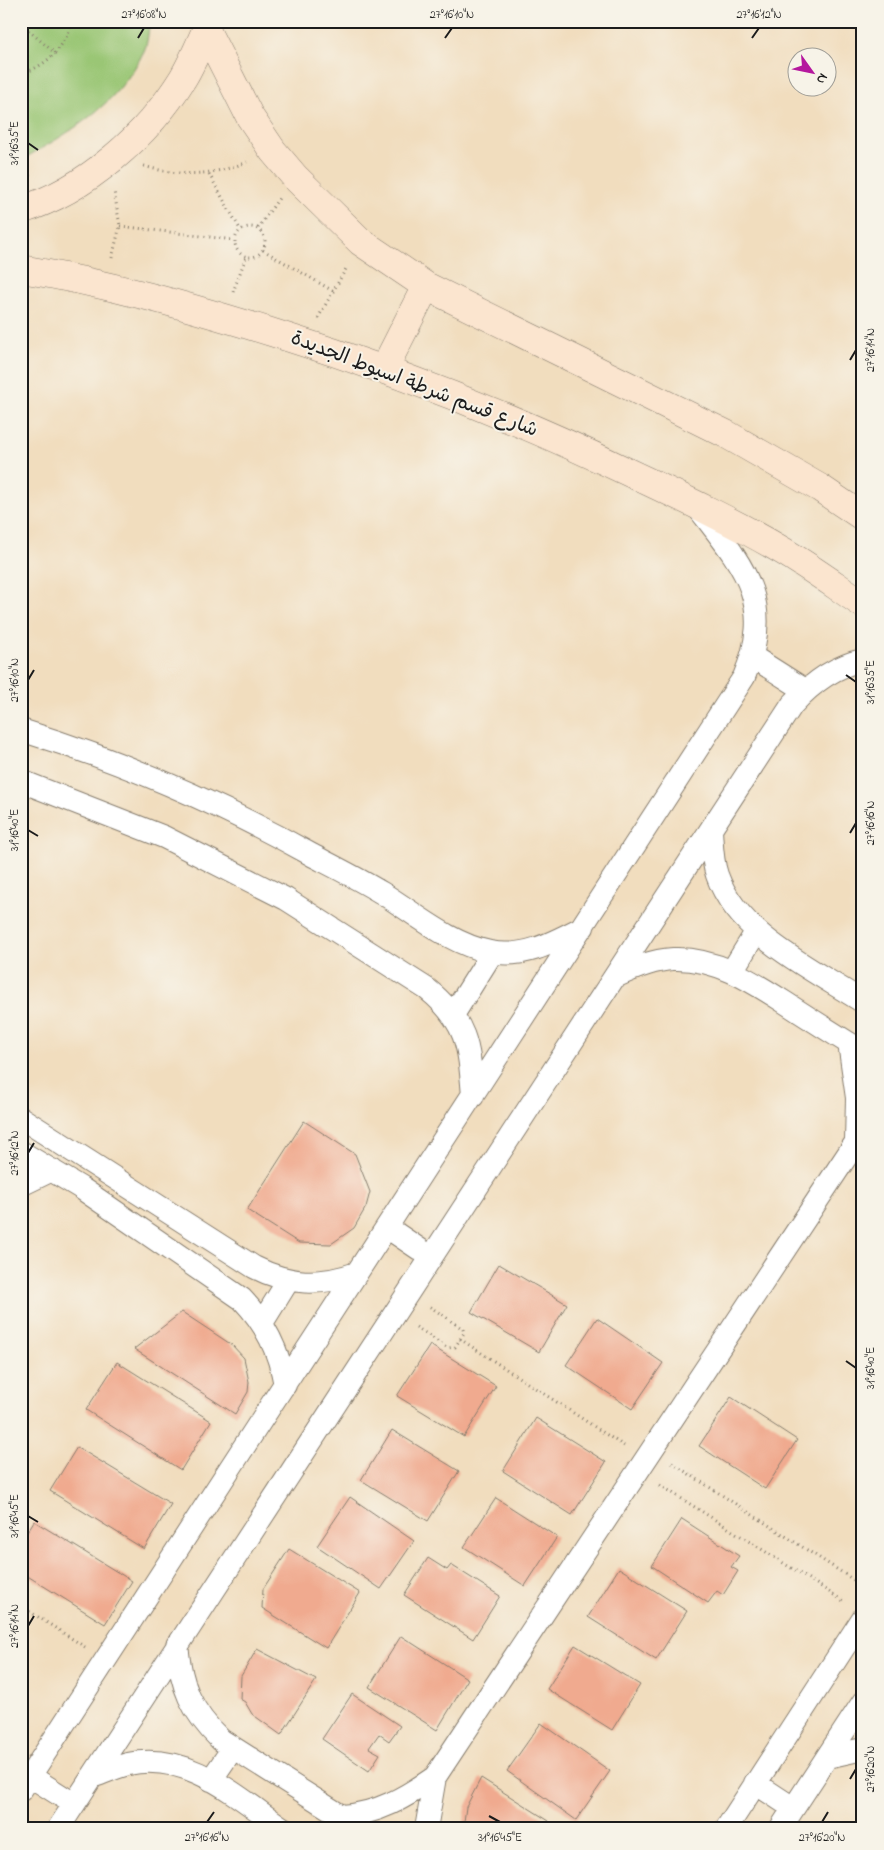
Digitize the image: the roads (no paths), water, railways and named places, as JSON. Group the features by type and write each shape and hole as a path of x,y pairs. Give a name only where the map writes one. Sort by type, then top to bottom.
{"main road":[{"path":"207,26 250,117 273,151 295,177 360,242 426,286 726,434 820,488 863,517"},
{"path":"21,210 42,204 111,161 152,120 183,78 207,26"},
{"name":"شارع قسم شرطة اسيوط الجديدة","path":"21,269 105,287 224,317 384,369 466,400 564,442 696,504 783,551 863,604"},
{"path":"384,369 426,286"}],"street":[{"path":"74,1804 26,1783 733,697 753,657 757,636 758,614 753,592 745,572 696,504"},
{"path":"753,657 805,690"},
{"path":"58,1829 781,721 805,690 838,668 863,660"},
{"path":"21,730 127,768 213,805 298,846 379,892 459,942 492,953 524,952 541,948 584,927"},
{"path":"21,780 164,837 286,899 427,989 442,1001 464,1033 469,1051 473,1096"},
{"path":"711,830 712,853 717,875 739,916 756,932 863,1002"},
{"path":"732,971 756,932"},
{"path":"453,1015 492,953"},
{"path":"342,1816 363,1815 387,1806 412,1793 435,1777 860,1139 856,1048 732,971 694,960 673,959 653,962 615,976"},
{"path":"21,1118 254,1268 288,1281 322,1282 357,1273"},
{"path":"21,1152 52,1170 229,1289 254,1311 274,1343 285,1385"},
{"path":"21,1185 52,1170"},
{"path":"388,1228 431,1257"},
{"path":"262,1323 288,1281"},
{"path":"726,1829 755,1783 854,1610"},
{"path":"177,1645 184,1688 206,1726 233,1748 361,1829"},
{"path":"780,1829 863,1702"},
{"path":"211,1780 233,1748"},
{"path":"827,1757 863,1749"},
{"path":"92,1777 127,1764 146,1762 183,1766 200,1772 284,1829"},
{"path":"426,1829 435,1777"},
{"path":"755,1783 793,1808"}]}
